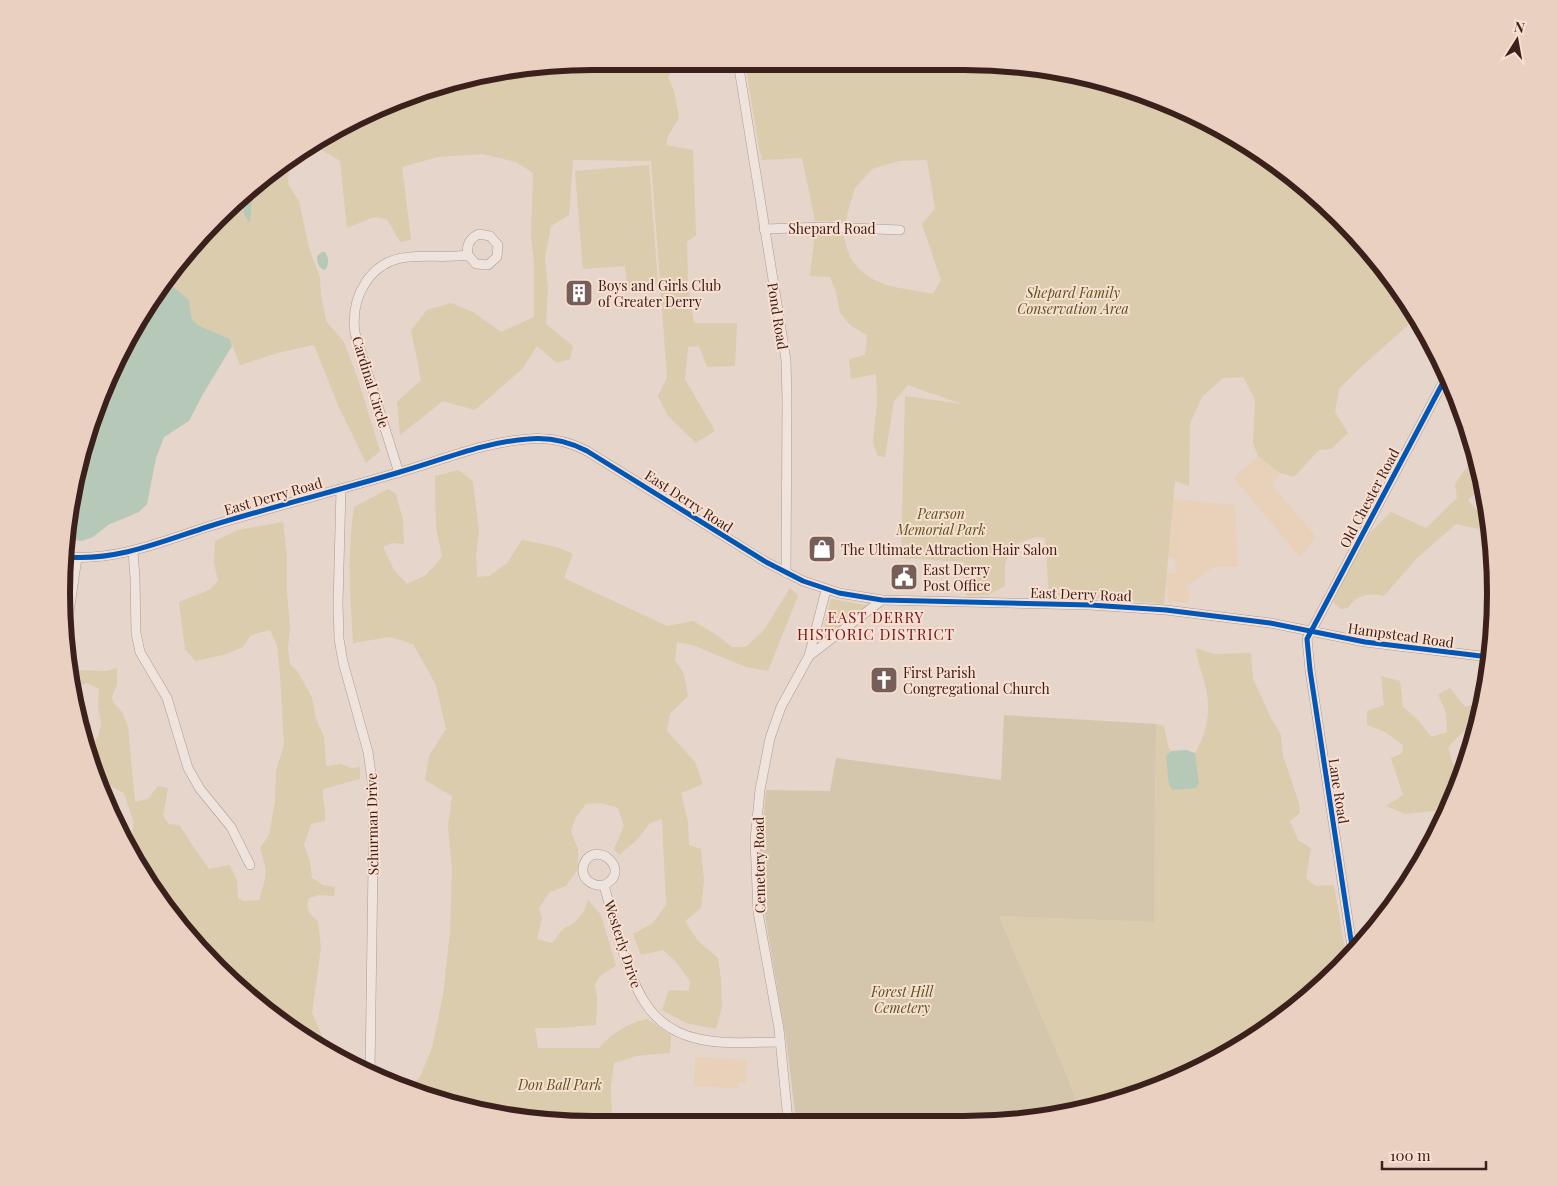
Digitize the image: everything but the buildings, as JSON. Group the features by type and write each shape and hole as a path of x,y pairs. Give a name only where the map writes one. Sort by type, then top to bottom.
{"street":[{"name":"Pond Road","path":"739,70 787,372 786,573"},
{"name":"Shepard Road","path":"764,229 826,227 900,230"},
{"name":"Cardinal Circle","path":"399,473 355,333 356,302 370,276 393,260 409,257 468,255"},
{"name":"Old Chester Road","path":"1310,632 1443,384"},
{"name":"East Derry Road","path":"71,557 103,557 132,551 249,514 399,473 481,448 538,438 563,441 594,454 746,551 786,573 826,590 882,600 1139,608 1249,620 1310,632"},
{"name":"Schurman Drive","path":"340,489 339,639 343,662 368,752 374,795 370,1066"},
{"path":"132,551 136,578 135,619 140,652 166,698 188,768 200,789 232,827 250,865"},
{"path":"70,603 77,558"},
{"name":"Cemetery Road","path":"788,1116 780,1042 758,912 755,840 760,790 770,738 781,707 808,656 826,590"},
{"path":"808,656 882,600"},
{"name":"Hampstead Road","path":"1310,632 1373,643 1483,656"},
{"name":"Lane Road","path":"1310,632 1307,639 1310,670 1352,944"},
{"name":"Westerly Drive","path":"604,885 616,930 634,984 645,1005 657,1018 676,1031 700,1039 721,1042 780,1042"}],"shaded area":[{"path":"252,196 250,223 244,214 243,205"},
{"path":"325,252 328,259 325,270 320,267 317,260 317,256"},
{"path":"171,285 189,300 192,319 199,326 230,339 232,346 189,421 164,437 156,458 147,504 139,512 108,525 93,537 82,541 73,540 74,525 80,491 98,425 110,393 140,331"},
{"path":"1258,456 1280,473 1272,485 1316,537 1300,557 1234,478"},
{"path":"1174,499 1235,505 1238,567 1213,567 1188,585 1189,603 1168,601 1166,574 1176,572 1175,559 1168,557"},
{"path":"1186,750 1195,753 1199,783 1196,788 1173,790 1169,785 1166,756 1171,751"},
{"path":"695,1057 747,1060 746,1083 738,1083 738,1088 694,1086"}],"green space":[{"path":"672,70 668,77 674,91 679,118 668,136 666,145 693,150 696,235 687,242 688,284 694,323 737,323 735,366 707,367 699,346 688,347 685,379 715,431 696,443 668,416 658,396 667,378 651,161 573,160 569,215 551,226 545,258 548,288 546,324 573,346 570,359 557,363 537,346 523,368 475,410 443,401 400,435 397,402 421,380 411,330 427,310 451,303 473,312 501,332 534,317 534,263 531,237 533,173 516,162 482,154 438,157 402,167 411,240 400,242 387,219 374,217 347,228 340,161 320,149 316,149 362,124 393,110 425,98 491,80 559,71"},
{"path":"746,70 998,71 1032,74 1099,88 1164,110 1195,124 1255,158 1282,178 1334,223 1357,248 1399,302 1411,322 1339,389 1335,412 1348,433 1331,449 1319,450 1294,477 1280,473 1258,456 1253,443 1255,399 1243,377 1223,378 1202,397 1190,423 1189,486 1175,481 1164,604 1049,597 1045,538 1036,537 1013,545 1005,564 1005,586 988,595 966,596 964,562 901,558 905,396 962,404 908,385 894,401 885,457 878,456 873,443 877,401 876,374 851,379 849,359 865,355 867,335 850,325 840,313 836,292 830,277 810,276 815,232 842,231 852,260 868,276 888,285 933,294 941,280 922,224 935,208 927,160 899,161 872,169 855,188 845,222 815,221 802,158 762,160"},
{"path":"649,165 658,284 627,287 625,266 583,269 575,171"},
{"path":"290,167 288,184 299,201 309,248 320,277 326,321 344,342 359,382 380,451 366,463 338,405 314,345 281,352 240,365 230,339 199,327 192,319 189,300 171,285 200,248 243,205 244,214 250,222 252,196"},
{"path":"1470,464 1477,491 1468,500 1481,516 1484,534 1478,529 1456,524 1417,558 1384,596 1359,597 1348,608 1341,609 1333,602 1351,565 1371,532 1391,512 1426,528 1457,498 1455,484"},
{"name":"Don Ball Park","path":"459,470 473,482 479,530 476,557 477,577 489,576 507,563 522,540 555,547 573,554 564,578 667,626 693,621 717,635 732,647 746,647 764,630 790,588 798,596 768,671 746,667 695,646 677,642 675,660 684,674 688,696 670,714 667,731 695,762 703,784 681,793 688,822 689,845 701,849 704,881 701,908 685,921 698,941 718,958 722,1007 716,1029 686,1023 662,1010 669,990 689,991 690,981 676,962 663,950 641,955 633,934 653,923 666,905 662,819 650,823 638,839 619,855 614,849 624,826 618,808 601,803 586,804 575,819 571,832 578,849 578,869 566,886 550,892 539,908 542,919 537,939 552,943 563,929 574,923 584,911 588,900 601,915 616,966 601,975 595,984 597,1000 596,1025 535,1028 538,1048 599,1048 608,1038 620,1030 647,1019 671,1035 670,1053 636,1056 614,1063 611,1086 612,1116 525,1112 458,1098 414,1084 420,1077 432,1048 443,995 450,931 452,870 448,826 452,796 425,780 429,756 446,729 436,685 413,644 390,637 353,643 350,541 354,507 388,489 396,494 403,520 404,544 392,543 383,547 394,570 407,584 426,575 442,557 436,527 435,476"},
{"path":"283,522 287,555 287,592 290,627 288,648 290,664 298,672 312,698 316,719 324,737 326,766 340,764 352,768 360,767 360,779 323,789 325,821 311,824 304,845 310,861 312,878 323,885 335,887 334,896 319,895 309,898 307,906 310,914 318,921 321,948 312,1013 325,1042 275,1008 223,963 200,938 158,884 129,834 132,834 134,823 124,793 107,786 92,742 98,737 101,723 98,707 99,689 87,683 78,686 76,670 106,671 117,668 117,685 112,696 113,702 122,712 128,727 135,802 148,799 158,786 168,788 163,816 169,824 179,825 209,869 230,865 237,881 238,898 243,901 259,900 266,874 260,848 269,835 275,803 276,771 284,745 277,645 270,630 251,635 243,647 223,655 195,661 185,649 179,602 209,590 218,581 214,563 215,541 238,530"},
{"path":"831,599 871,606 820,645"},
{"path":"1196,648 1213,654 1251,653 1253,679 1281,735 1283,756 1299,803 1300,813 1290,821 1298,840 1311,848 1306,878 1315,886 1334,885 1345,951 1309,986 1282,1008 1255,1028 1225,1046 1164,1076 1132,1088 1077,1103 999,916 1154,922 1156,724 1164,726 1168,746 1171,751 1166,756 1199,783 1195,753 1205,730 1208,706 1206,689"},
{"path":"1381,676 1400,681 1403,707 1419,721 1431,737 1447,732 1446,713 1438,694 1450,688 1465,707 1475,704 1470,725 1448,747 1452,762 1456,768 1439,810 1405,814 1386,806 1403,795 1391,758 1402,753 1403,745 1385,732 1367,725 1367,711 1384,705"},
{"name":"Forest Hill Cemetery","path":"1004,715 1156,724 1154,922 999,916 1077,1103 1032,1112 998,1115 796,1116 786,1039 762,898 761,847 766,790 830,791 836,758 1001,780"}],"cycle path":[{"path":"1352,944 1310,670 1307,639 1443,383"},
{"path":"71,557 103,556 138,549 207,527 496,444 528,439 551,439 566,442 587,451 766,562 803,581 839,593 882,600 1090,605 1166,610 1270,623 1365,642 1483,656"}],"place":[{"name":"Boys and Girls Club of Greater Derry","path":"579,293"},
{"name":"The Ultimate Attraction Hair Salon","path":"822,549"},
{"name":"East Derry Post Office","path":"904,577"},
{"name":"First Parish Congregational Church","path":"884,680"}],"district":[{"name":"EAST DERRY HISTORIC DISTRICT","path":"876,626"}],"park label":[{"name":"Shepard Family Conservation Area","path":"1073,300"},
{"name":"Pearson Memorial Park","path":"941,522"}]}
